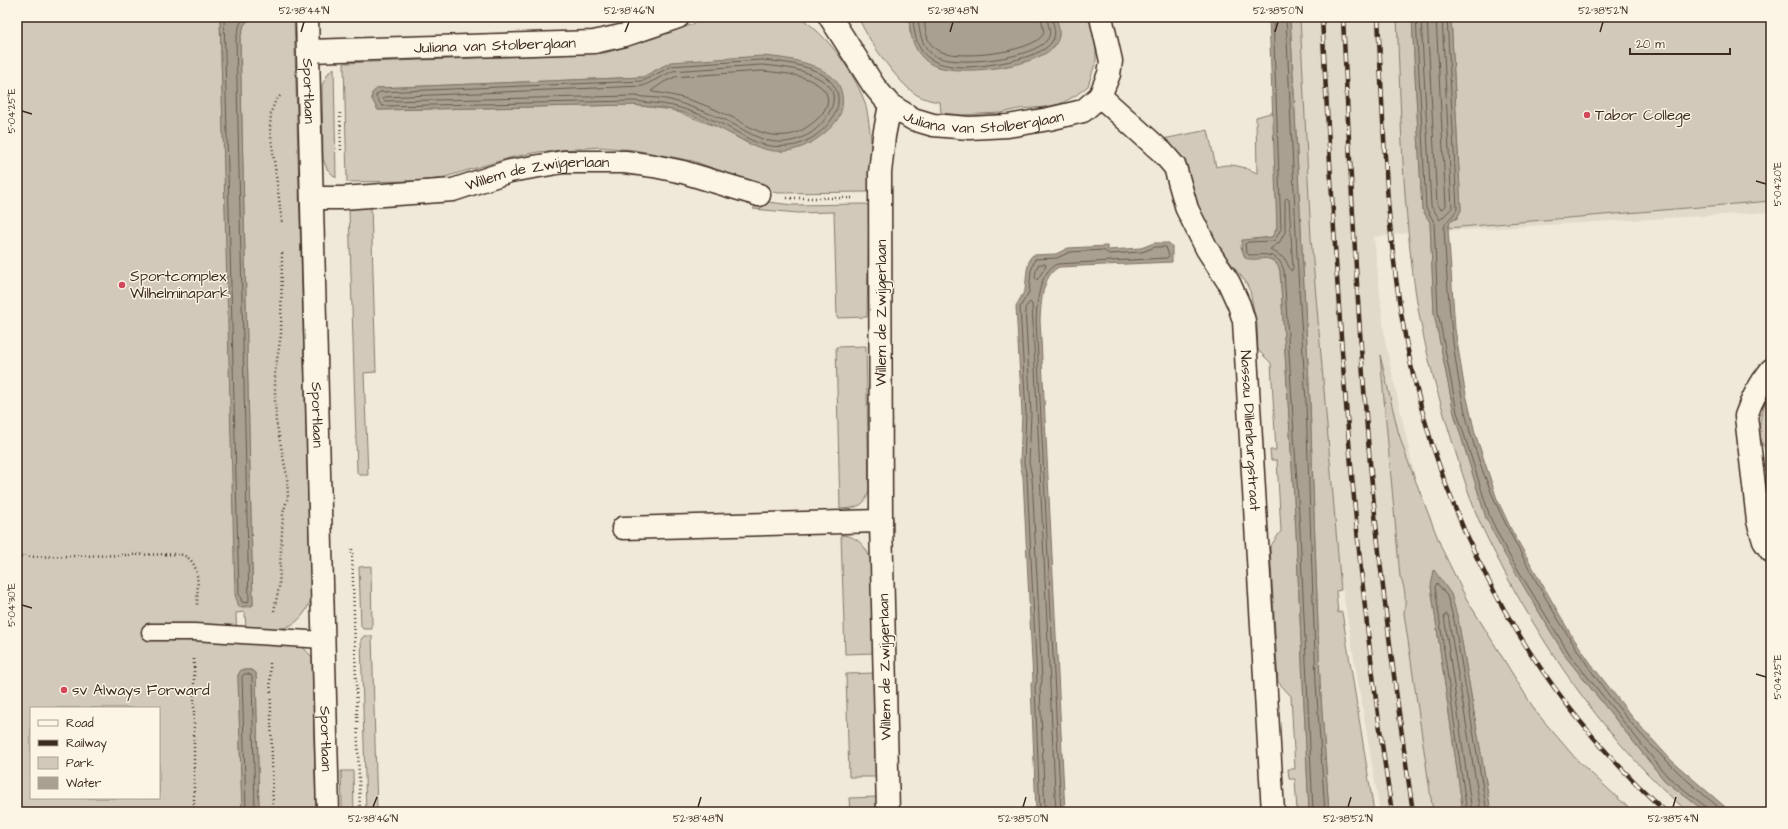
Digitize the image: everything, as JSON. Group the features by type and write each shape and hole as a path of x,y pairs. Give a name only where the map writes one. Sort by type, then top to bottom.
{"street":[{"name":"Sportlaan","path":"307,17 328,812"},
{"name":"Juliana van Stolberglaan","path":"309,51 594,42 625,35 678,17"},
{"name":"Juliana van Stolberglaan","path":"830,17 874,86 890,105 912,119 933,125 969,128 1008,126 1083,111 1100,96 1109,74 1110,60 1101,17"},
{"name":"Nassau Dillenburgstraat","path":"1100,96 1162,152 1175,167 1187,209 1207,249 1229,283 1239,304 1244,321 1273,812"},
{"name":"Willem de Zwijgerlaan","path":"888,812 881,521 880,173 884,136 890,105"},
{"name":"Willem de Zwijgerlaan","path":"312,198 342,198 453,190 510,172 562,162 625,162 654,166 683,172 759,195"},
{"path":"1771,370 1759,384 1751,400 1746,416 1748,443 1762,471 1758,521 1764,541 1771,551"},
{"path":"623,528 881,521"}],"lane":[{"path":"150,632 196,632 324,640"}],"path":[{"path":"282,226 270,129 271,112 275,102 292,86 309,86"},
{"path":"759,195 775,198 880,198"},
{"path":"273,812 269,636 279,587 284,513 288,497 287,476 276,421 275,400 276,372 281,335 282,250"},
{"path":"17,557 179,554 186,555 192,560 197,568 194,812"}],"shaded area":[{"path":"1300,17 1771,17 1771,212 1409,233 1374,237 1385,341 1425,522 1463,812 1380,812 1338,563 1311,238"}],"green space":[{"name":"Sportcomplex Wilhelminapark","path":"17,17 220,17 235,554 239,607 249,607 253,605 240,39 244,25 251,17 294,17 311,600 306,611 299,619 293,624 277,629 246,630 245,612 236,613 237,643 241,641 302,646 312,657 316,812 259,812 256,673 251,670 241,670 238,675 242,812 17,812"},
{"path":"712,17 800,17 828,42 844,62 862,95 867,111 871,140 870,188 867,192 778,193 764,190 762,186 693,161 634,150 599,147 538,152 513,157 438,179 415,181 347,182 344,63 605,53 655,38","holes":["671,62 751,145 720,128 672,110 633,105 378,110 372,99 372,93 378,88 643,77"]},
{"path":"858,17 909,17 910,33 987,68 1002,67 1054,47 1059,36 1056,17 1089,17 1096,49 1096,61 1088,86 1075,96 1060,104 1046,107 1019,109 1001,113 962,115 941,113 940,102 928,100 917,95 909,89 892,71 875,48"},
{"path":"1290,17 1300,17 1311,238 1341,590 1336,591 1338,613 1342,612 1374,812 1329,812 1320,683 1310,403"},
{"path":"1397,17 1412,17 1422,209 1430,222 1434,313 1454,413 1486,518 1566,657 1664,780 1706,812 1688,812 1660,786 1609,731 1564,670 1523,606 1492,548 1476,514 1448,429 1428,357 1417,302 1405,196"},
{"name":"Tabor College","path":"1451,17 1771,17 1771,201 1448,228 1450,222 1457,218 1461,210"},
{"path":"334,68 336,178 327,169 323,159 322,85 329,72"},
{"path":"1274,112 1277,228 1272,237 1269,238 1261,258 1267,258 1273,261 1280,271 1296,531 1309,812 1297,812 1295,779 1289,779 1288,769 1295,769 1291,696 1278,682 1270,547 1281,531 1277,460 1271,460 1270,450 1276,450 1271,363 1258,350 1257,326 1250,291 1245,281 1219,249 1208,223 1203,219 1198,209 1190,186 1187,164 1163,139 1208,130 1216,167 1232,165 1257,173 1256,117"},
{"path":"761,201 792,205 866,204 869,207 867,317 837,318 834,212 798,213 753,209"},
{"path":"371,207 376,372 364,373 368,475 359,475 357,472 349,209"},
{"path":"866,346 869,489 868,495 863,503 855,507 840,509 836,347"},
{"path":"1380,355 1398,431 1406,456 1442,549 1466,598 1536,712 1577,760 1633,812 1491,812 1458,619 1431,586 1463,812 1433,812 1404,613 1405,595 1400,577"},
{"path":"1771,392 1771,455 1761,441 1760,425 1761,416"},
{"path":"841,535 857,540 861,543 871,562 874,653 845,654"},
{"path":"371,566 372,629 363,629 361,626 359,567"},
{"path":"364,636 372,636 377,812 366,812 361,639"},
{"path":"875,673 877,777 849,777 846,674"},
{"path":"341,771 353,771 354,812 345,812 342,806"},
{"path":"878,797 878,812 850,812 849,798"}],"water":[{"path":"220,17 251,17 244,25 240,39 253,605 239,607 235,595"},
{"path":"909,17 1056,17 1059,28 1059,36 1057,43 1045,54 1031,60 994,68 956,70 929,63 919,54 913,43"},
{"path":"1269,17 1290,17 1310,403 1320,683 1329,812 1309,812 1296,531 1280,271 1274,261 1270,259 1245,258 1241,247 1242,240 1272,237 1277,228"},
{"path":"1412,17 1451,17 1461,210 1457,218 1450,222 1448,228 1455,329 1464,385 1475,433 1497,499 1512,531 1570,633 1594,668 1633,718 1671,760 1731,812 1706,812 1664,780 1566,657 1503,552 1486,518 1454,413 1434,313 1430,222 1422,209"},
{"path":"762,56 789,59 815,67 831,76 839,85 842,96 842,109 840,115 828,130 811,143 792,150 773,151 755,146 716,126 685,114 668,109 634,105 378,110 372,99 372,93 378,88 643,77 671,62"},
{"path":"1154,243 1169,243 1172,246 1172,262 1059,267 1049,276 1044,290 1040,320 1065,812 1036,812 1031,684 1033,681 1023,477 1020,463 1022,413 1016,306 1025,290 1027,270 1030,258 1033,255 1056,254 1068,248 1107,246 1108,250 1141,248"},
{"path":"1434,570 1451,594 1458,619 1491,812 1463,812 1431,586"},
{"path":"241,670 251,670 256,673 259,812 242,812 238,675"}],"railway":[{"path":"1322,17 1339,316 1347,416 1366,614 1392,812"},
{"path":"1343,17 1355,258 1369,453 1385,607 1413,812"},
{"path":"1378,17 1391,239 1403,327 1412,370 1429,433 1450,494 1475,554 1505,611 1539,666 1577,717 1620,766 1666,812"}],"place":[{"name":"Tabor College","path":"1587,115"},
{"name":"Sportcomplex Wilhelminapark","path":"122,285"},
{"name":"sv Always Forward","path":"64,690"}]}
